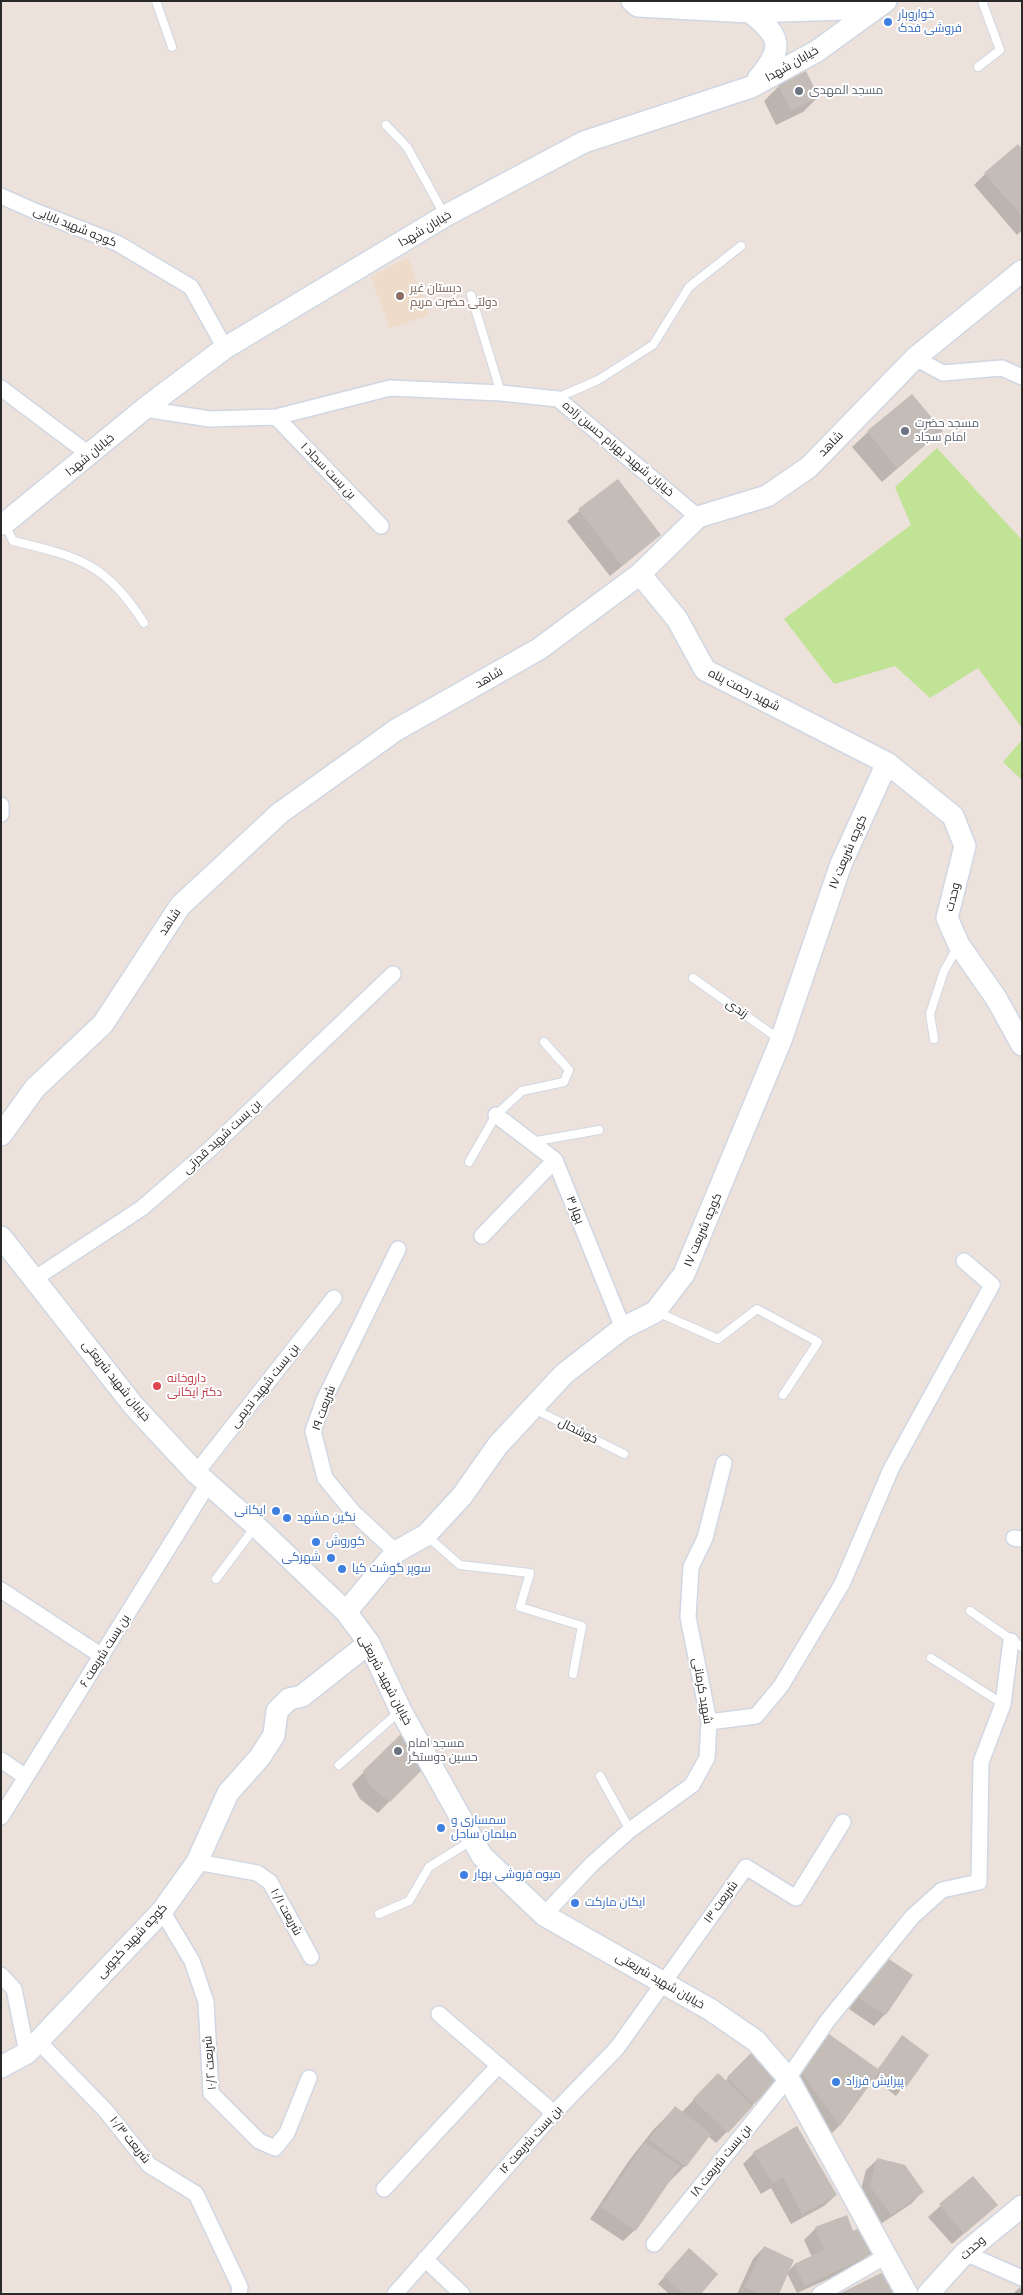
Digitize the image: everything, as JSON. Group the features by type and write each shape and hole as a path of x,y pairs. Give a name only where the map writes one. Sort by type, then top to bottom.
{"street":[{"path":"632,1 638,6 750,12 831,6 881,5"},
{"name":"خیابان شهدا","path":"3,524 90,455 144,409 225,348 445,216 584,142 751,87 816,51 881,5"},
{"path":"750,12 769,27 776,43 772,62 751,87"},
{"name":"کوچه شهید بابایی","path":"1,196 36,212 117,242 191,287 225,348"},
{"name":"شاهد","path":"1,1135 35,1088 103,1024 180,906 280,812 396,730 539,649 640,574 698,517 767,496 809,467 915,358 1022,271"},
{"path":"915,358 943,373 1002,368 1022,377"},
{"path":"1,388 90,455"},
{"name":"خیابان شهید بهرام حسین زاده","path":"144,409 210,419 276,417 390,388 501,393 558,399 698,517"},
{"name":"بن بست سجاد ۱","path":"276,417 381,526"},
{"name":"شهید رحمت پناه","path":"640,574 677,619 705,670 887,763"},
{"name":"وحدت","path":"887,763 953,816 965,846 947,918 959,945 996,998 1022,1045"},
{"name":"کوچه شریعت ۱۷","path":"346,1612 396,1552 426,1535 462,1496 498,1445 564,1374 623,1328 655,1312 684,1274 781,1040 841,864 887,763"},
{"path":"1,804 1,814"},
{"name":"بن بست شهید قدرتی","path":"34,1279 142,1208 209,1150 393,974"},
{"path":"482,1236 555,1160 529,1143 496,1116"},
{"name":"بهار ۳","path":"555,1160 623,1328"},
{"name":"خیابان شهید شریعتی","path":"1,1238 133,1405 202,1478 256,1526 346,1612 369,1643 401,1711 482,1856 544,1915 711,2010 756,2041 788,2078 907,2294"},
{"name":"شریعت ۱۹","path":"396,1552 353,1512 325,1478 313,1431 324,1400 398,1249"},
{"path":"709,1722 756,1716 781,1686 842,1584 891,1469 992,1285 964,1261"},
{"name":"بن بست شهید ندیمی","path":"202,1478 334,1298"},
{"name":"شهید کرمانی","path":"544,1915 592,1864 630,1830 692,1784 706,1758 709,1722 688,1617 691,1567 705,1538 724,1462"},
{"name":"بن بست شریعت ۶","path":"1,1817 102,1656 202,1478"},
{"path":"1,1590 102,1656"},
{"name":"کوچه شهید کچویی","path":"1,2066 33,2047 162,1911 197,1862 228,1793 260,1757 274,1734 277,1711 290,1698 302,1696 369,1643"},
{"path":"1003,1704 1016,1644"},
{"name":"بن بست شریعت ۱۸","path":"654,2244 788,2078 828,2020 912,1917 942,1890 979,1882 981,1762 1003,1704"},
{"path":"1,1760 26,1778"},
{"name":"شریعت ۱۳","path":"663,1983 746,1867 796,1898 843,1822"},
{"name":"شریعت ۱۰/۱","path":"197,1862 257,1873 270,1882 311,1956"},
{"name":"شریعت ۱۰/۲","path":"162,1911 192,1961 206,2002 211,2094 259,2141 275,2148 287,2133 309,2078"},
{"path":"1,1976 14,1989 33,2047"},
{"name":"بن بست شریعت ۱۶","path":"395,2294 554,2113 617,2048 663,1983"},
{"path":"439,2014 554,2113"},
{"name":"شریعت ۱۰/۳","path":"33,2047 106,2111 149,2165 196,2194 240,2287 239,2294"},
{"path":"384,2189 499,2065"},
{"name":"وحدت","path":"928,2294 965,2253 1022,2206"},
{"path":"965,2253 1022,2278"},
{"path":"820,2294 886,2256"},
{"path":"425,2259 462,2294"}],"lane":[{"path":"156,1 172,47"},
{"path":"978,67 1000,50 982,1"},
{"path":"386,125 407,147 445,216"},
{"path":"555,399 598,380 653,345 689,287 741,246"},
{"path":"471,295 501,393"},
{"path":"3,524 12,541 66,554 100,570 127,597 144,623"},
{"path":"934,1039 930,1014 944,971 959,945"},
{"name":"زندی","path":"693,978 781,1040"},
{"path":"469,1162 496,1116 522,1091 564,1082 569,1070 544,1042"},
{"path":"529,1143 599,1130"},
{"path":"655,1312 718,1339 757,1309 818,1342 783,1395"},
{"name":"خوشحال","path":"532,1408 624,1454"},
{"path":"216,1579 256,1526"},
{"path":"426,1535 460,1565 530,1574 520,1607 582,1626 573,1674"},
{"path":"970,1611 1016,1644"},
{"path":"931,1658 1003,1704"},
{"path":"339,1765 401,1711"},
{"path":"600,1776 630,1830"},
{"path":"379,1914 409,1901 429,1867 473,1840"}],"shaded area":[{"name":"دبستان غیر دولتی حضرت مریم","path":"408,257 429,315 390,328 371,277"}],"green space":[{"path":"937,448 1022,540 1022,728 978,668 930,698 895,666 834,684 784,619 911,525 895,487"},
{"path":"1022,740 1022,780 1003,762"}],"building":[{"name":"مسجد المهدی","path":"806,71 819,97 791,111 778,85"},
{"path":"1018,144 1022,149 1022,216 984,173"},
{"name":"مسجد حضرت امام سجاد","path":"912,394 943,431 897,468 867,431"},
{"path":"618,479 661,535 622,566 578,509"},
{"name":"مسجد امام حسین دوستگر","path":"402,1733 422,1770 390,1802 372,1788 363,1771"},
{"path":"886,1957 913,1975 886,2015 859,1998"},
{"path":"829,2034 878,2069 902,2035 929,2055 905,2089 879,2072 840,2126 801,2072"},
{"path":"753,2051 780,2079 754,2104 727,2077"},
{"path":"718,2073 753,2106 728,2133 693,2099"},
{"path":"675,2106 711,2134 686,2167 649,2139"},
{"path":"797,2126 837,2195 802,2214 783,2177 773,2183 753,2152"},
{"path":"645,2142 680,2166 636,2231 601,2207"},
{"path":"877,2158 905,2165 924,2192 891,2215 870,2186"},
{"path":"973,2176 998,2205 964,2234 939,2204"},
{"path":"847,2215 853,2231 861,2227 872,2254 805,2286 794,2264 824,2250 815,2227"},
{"path":"764,2246 794,2260 779,2294 761,2294 745,2287"},
{"path":"689,2248 718,2274 701,2294 684,2294 664,2276"},
{"path":"883,2272 894,2294 839,2294"}],"place":[{"name":"خواروبار فروشی فدک","path":"888,22"},
{"name":"مسجد المهدی","path":"799,91"},
{"name":"دبستان غیر دولتی حضرت مریم","path":"400,296"},
{"name":"مسجد حضرت امام سجاد","path":"905,431"},
{"name":"داروخانه دکتر ایکانی","path":"157,1386"},
{"name":"ایکانی","path":"276,1511"},
{"name":"نگین مشهد","path":"287,1518"},
{"name":"کوروش","path":"316,1542"},
{"name":"شهرکی","path":"331,1558"},
{"name":"سوپر گوشت کیا","path":"342,1569"},
{"name":"مسجد امام حسین دوستگر","path":"398,1751"},
{"name":"سمساری و مبلمان ساحل","path":"441,1828"},
{"name":"میوه فروشی بهار","path":"464,1875"},
{"name":"ایکان مارکت","path":"575,1903"},
{"name":"پیرایش فرزاد","path":"836,2082"}]}
